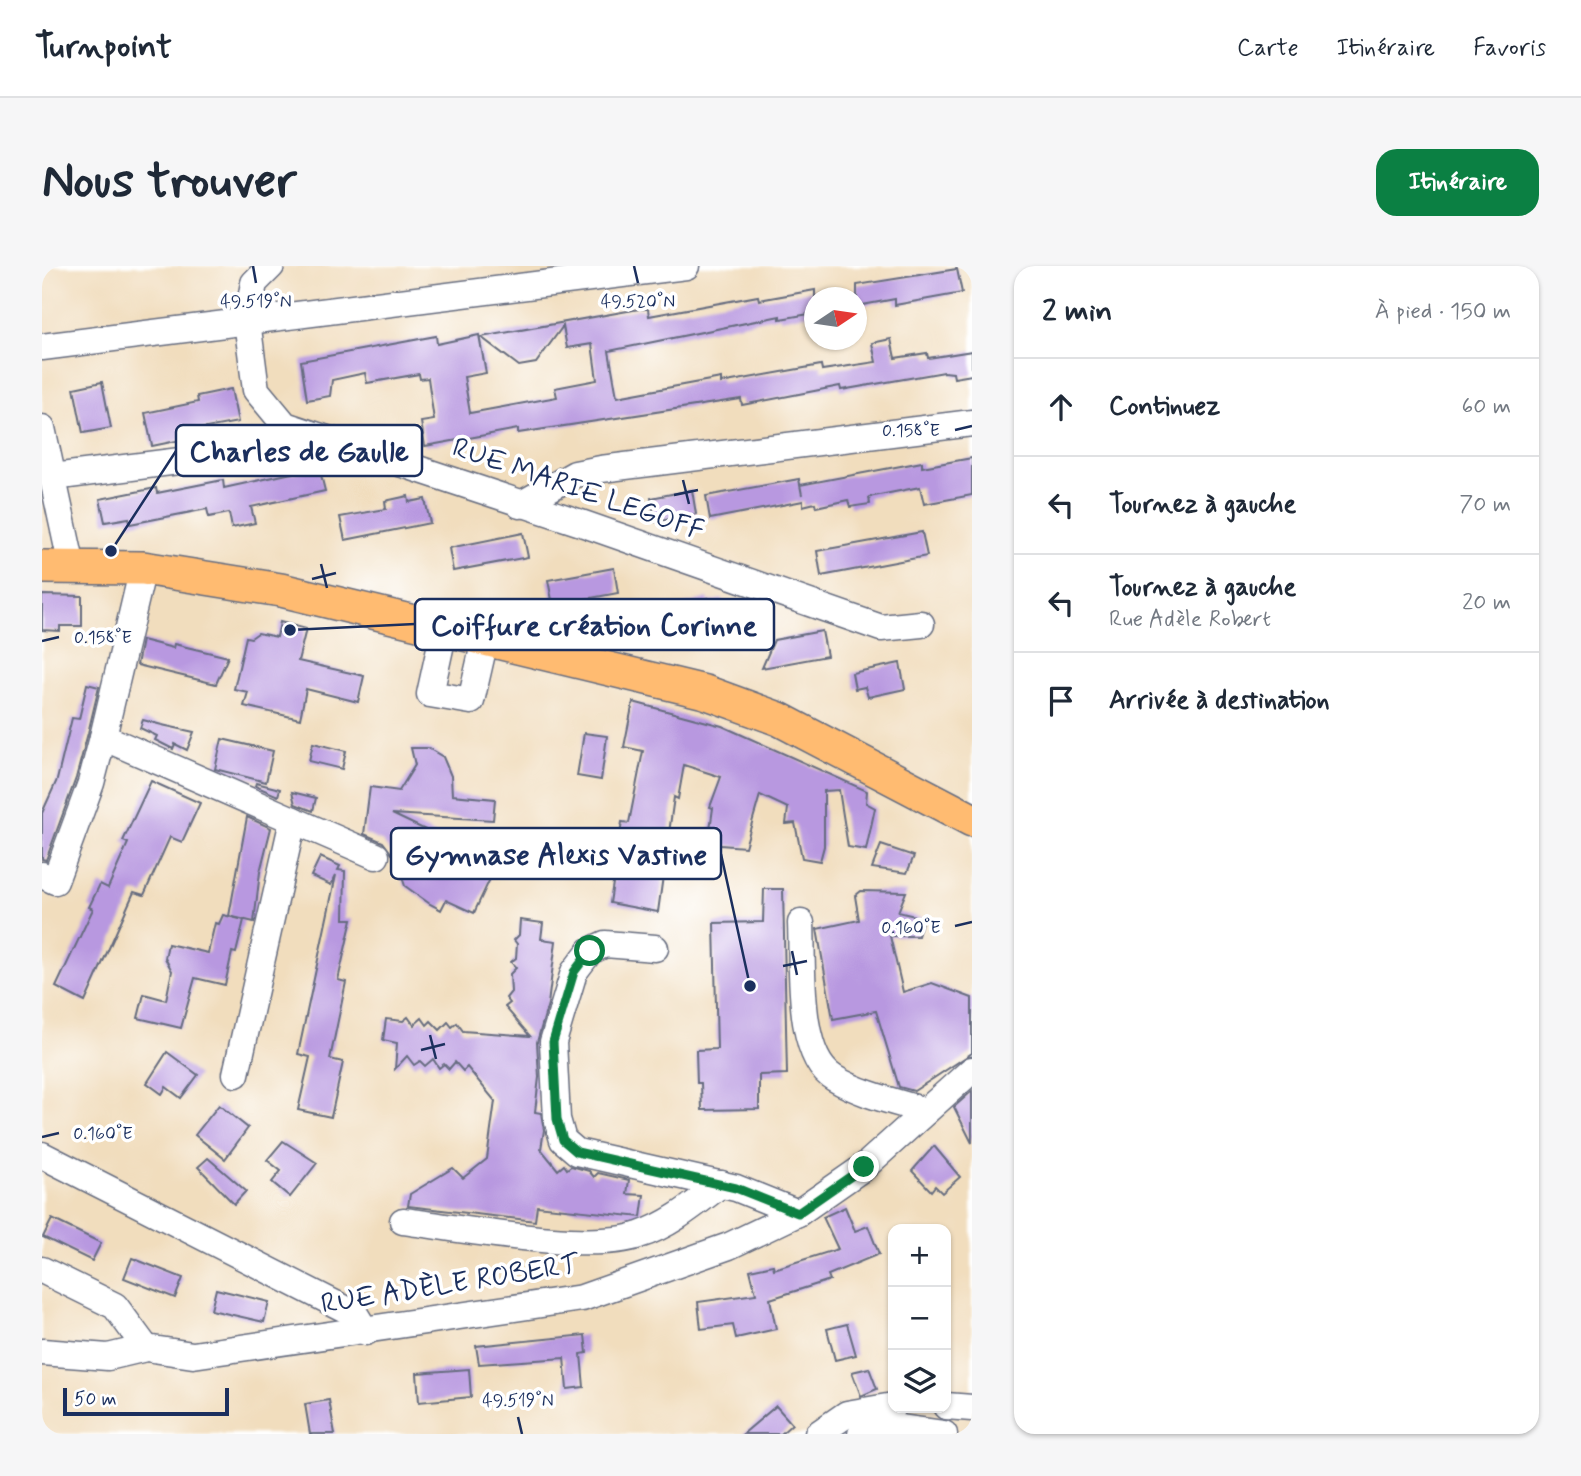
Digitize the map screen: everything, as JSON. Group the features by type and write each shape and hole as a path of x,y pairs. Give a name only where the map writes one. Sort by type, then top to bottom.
{"main road":[{"path":"57,567 144,568 281,590 705,692 779,719 972,820"}],"street":[{"name":"RUE MARIE LEGOFF","path":"271,266 254,284 247,321 256,390 285,425 581,523 881,628 921,624"},
{"path":"42,347 686,266"},
{"path":"520,505 575,474 601,469 972,422"},
{"path":"42,428 53,477 57,567"},
{"path":"53,477 336,442"},
{"path":"42,875 55,881 91,783 144,568"},
{"path":"444,630 430,694 471,701 485,640"},
{"path":"103,737 376,856"},
{"path":"236,1074 293,820"},
{"path":"801,923 807,1034 815,1057 832,1077 926,1111"},
{"path":"655,948 605,944 590,951 574,972 553,1042 557,1119 563,1140 577,1152 721,1184 778,1202 798,1213"},
{"name":"RUE ADÈLE ROBERT","path":"42,1352 108,1357 146,1348 192,1355 366,1332 582,1298 729,1246 798,1213 864,1167 972,1070"},
{"path":"42,1155 355,1314 366,1332"},
{"path":"403,1221 599,1241 637,1236 677,1218 721,1184"},
{"path":"42,1270 115,1306 146,1348"},
{"path":"951,1406 972,1408"},
{"path":"818,1434 847,1414 888,1407"},
{"path":"861,1434 894,1427 944,1434"}],"building":[{"path":"957,269 962,293 895,305 895,299 867,304 867,287 857,285"},
{"path":"804,292 804,315 780,319 780,316 609,351 617,397 721,378 721,383 821,365 822,370 876,362 872,343 891,339 895,358 927,353 928,358 972,351 972,375 954,378 953,373 944,372 841,390 840,386 742,405 741,399 518,433 518,429 425,446 421,422 434,420 428,378 420,379 419,374 367,383 365,373 332,380 330,396 307,400 301,361 436,336 437,344 479,335 486,373 464,377 470,413 557,397 555,388 597,380 592,344 567,348 563,326 536,363 519,366 481,337 639,309 648,309 649,316 758,296 759,300"},
{"path":"102,382 111,428 83,433 74,388"},
{"path":"231,389 238,422 185,432 186,439 152,446 145,413 198,402 197,396"},
{"path":"972,458 972,495 924,504 920,487 869,497 870,504 850,507 848,500 816,507 815,503 803,506 803,501 710,519 706,496 799,479 800,485 922,462 922,467"},
{"path":"319,467 325,491 251,507 255,523 232,528 229,513 209,517 207,509 130,524 129,518 105,522 100,499 156,488 157,493 223,480 224,488"},
{"path":"692,490 696,514 655,522 651,498"},
{"path":"408,496 409,502 425,499 430,523 345,540 340,517 386,509 385,501"},
{"path":"922,532 927,556 821,576 817,551"},
{"path":"523,533 528,557 453,571 449,548"},
{"path":"614,568 618,593 553,605 548,580"},
{"path":"42,595 82,596 82,626 60,626 60,631 42,630"},
{"path":"708,598 709,602 723,599 728,623 663,637 662,630 647,633 643,616"},
{"path":"280,622 306,629 298,661 364,676 358,702 306,689 300,719 244,706 248,692 234,689 246,637 251,638 258,633 277,637"},
{"path":"822,631 827,656 762,668 774,640"},
{"path":"142,640 173,648 174,644 228,657 216,684 137,665"},
{"path":"900,663 905,689 868,697 865,687 855,689 852,673"},
{"path":"87,684 99,687 76,778 46,860 42,859 42,813 57,780 72,718 79,719"},
{"path":"633,702 722,726 867,791 866,803 875,808 866,850 848,847 839,790 824,791 824,846 820,861 802,858 795,823 786,824 788,808 760,795 745,847 708,844 713,808 710,807 721,777 684,765 678,799 674,797 658,912 610,903 622,822 629,823 643,751 624,747"},
{"path":"143,720 194,732 187,750 175,744 173,749 155,740 157,736 140,728"},
{"path":"584,733 607,736 601,780 577,776"},
{"path":"222,739 273,751 266,782 215,769"},
{"path":"313,743 346,751 342,769 309,761"},
{"path":"411,748 428,748 443,757 451,776 452,795 495,799 493,820 392,814 497,864 474,913 446,900 441,910 430,904 405,886 401,874 415,866 392,854 383,842 364,834 370,787 399,791 415,765"},
{"path":"151,781 200,803 182,842 170,837 144,895 134,892 85,1002 56,987 93,909 89,907 100,884 108,888 128,843 123,841"},
{"path":"256,783 280,789 278,796 255,786"},
{"path":"292,792 316,798 313,811 295,804"},
{"path":"247,817 271,828 260,872 254,922 229,916"},
{"path":"881,845 914,856 907,873 872,868"},
{"path":"320,857 340,866 338,870 345,871 344,919 352,919 338,980 346,982 330,1059 343,1062 331,1117 298,1110 310,1057 298,1054 336,875 331,885 311,876"},
{"path":"764,889 783,889 787,1074 759,1075 759,1109 702,1110 701,1083 697,1083 696,1050 717,1049 714,923 763,922"},
{"path":"861,891 906,892 898,912 923,918 918,936 890,936 903,992 932,983 972,998 972,1053 914,1091 899,1087 876,1011 833,1019 817,929 859,920 855,896"},
{"path":"223,915 244,920 236,953 232,952 225,985 195,978 181,1028 138,1018 144,994 166,1000 172,971 165,958 168,944 208,953 215,923 219,924"},
{"path":"520,920 543,923 541,939 556,941 548,1004 537,1042 539,1077 535,1112 541,1113 544,1130 541,1149 558,1170 564,1165 567,1169 571,1166 589,1171 594,1177 598,1173 629,1180 627,1194 644,1195 641,1217 537,1206 535,1221 408,1206 410,1194 453,1168 463,1178 487,1159 495,1101 467,1067 463,1071 455,1062 449,1069 444,1064 439,1068 433,1059 425,1066 420,1061 414,1065 407,1056 395,1069 397,1043 383,1040 386,1019 403,1021 408,1017 414,1025 422,1018 427,1025 431,1021 440,1030 448,1022 452,1027 457,1023 463,1031 530,1036 505,1007 510,1003 506,998 511,992 510,974 516,968 511,962 516,958 517,944 514,940 519,935"},
{"path":"167,1052 198,1075 181,1098 166,1087 162,1094 147,1083"},
{"path":"972,1091 972,1143 954,1107"},
{"path":"219,1105 248,1128 225,1159 195,1135"},
{"path":"283,1141 317,1163 290,1197 272,1182 281,1171 267,1160"},
{"path":"934,1146 960,1177 942,1193 935,1186 931,1191 912,1171"},
{"path":"208,1158 246,1191 234,1204 198,1167"},
{"path":"845,1207 855,1231 868,1226 879,1254 828,1275 830,1280 770,1299 776,1329 736,1338 733,1325 701,1329 698,1302 756,1294 750,1270 773,1265 774,1269 838,1249 823,1217"},
{"path":"52,1219 101,1243 92,1261 43,1237"},
{"path":"132,1258 183,1278 175,1298 124,1278"},
{"path":"216,1289 269,1302 264,1322 211,1310"},
{"path":"847,1324 856,1355 835,1360 827,1329"},
{"path":"585,1335 587,1353 581,1354 584,1387 567,1389 564,1358 479,1364 476,1346"},
{"path":"869,1368 877,1389 861,1396 852,1372"},
{"path":"469,1369 471,1397 419,1402 417,1373"},
{"path":"329,1400 335,1434 310,1434 305,1404"},
{"path":"776,1406 792,1424 781,1434 743,1434"}],"place":[{"name":"Charles de Gaulle","path":"111,551"},
{"name":"Coiffure création Corinne","path":"290,630"},
{"name":"Gymnase Alexis Vastine","path":"750,986"}],"route":[{"path":"590,951 574,972 553,1042 557,1119 563,1140 577,1152 736,1188 778,1202 798,1213 864,1167"}]}
